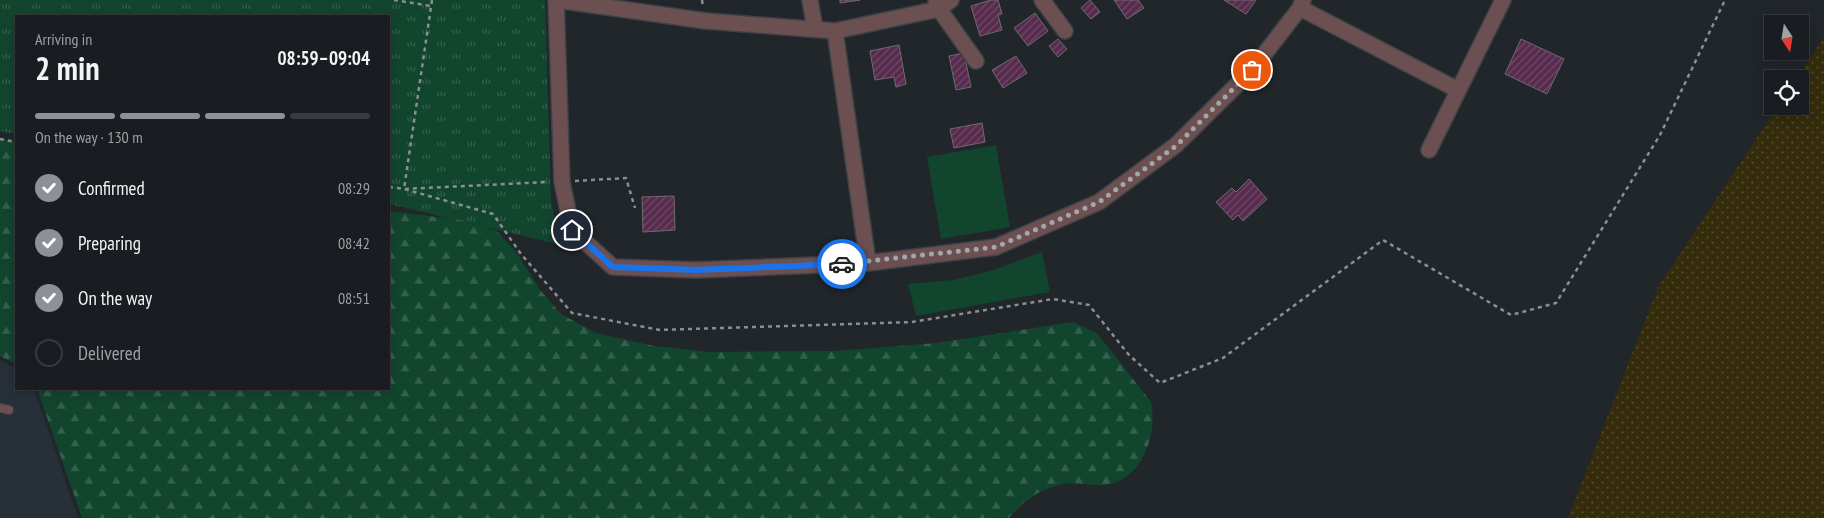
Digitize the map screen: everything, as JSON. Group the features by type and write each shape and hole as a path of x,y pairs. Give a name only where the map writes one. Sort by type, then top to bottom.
{"street":[{"path":"976,61 942,3 834,31 706,21 556,0 562,182 572,230 613,267 696,270 868,263 996,247 1099,202 1176,146 1252,70 1302,4 1458,90"},
{"path":"810,0 815,29"},
{"path":"1042,0 1065,31"},
{"path":"1429,150 1504,0"},
{"path":"834,31 868,263"}],"lane":[{"path":"0,408 9,410"}],"path":[{"path":"394,0 431,6"},
{"path":"404,189 432,0"},
{"path":"390,187 404,189 493,214 522,254 572,313 660,330 912,322 1053,299 1089,305 1129,355 1160,382 1223,358 1383,240 1511,315 1556,303 1660,135 1725,0"},
{"path":"0,139 15,142"},
{"path":"404,189 626,178 635,208"}],"shaded area":[{"path":"0,360 15,368 15,390 34,390 35,392 78,518 0,518"}],"green space":[{"path":"0,0 545,0 551,201 556,225 574,248 390,204 390,15 15,15 15,134 0,131"},
{"path":"0,139 15,142 15,364 0,356"},
{"path":"996,145 1010,227 941,239 927,157"},
{"path":"390,211 468,221 497,231 516,252 541,291 561,314 596,333 654,346 710,352 835,351 936,343 1073,322 1097,333 1151,402 1153,415 1149,442 1144,454 1137,466 1128,475 1117,482 1104,485 1061,484 1041,491 1029,499 1009,518 82,518 37,390 390,390"},
{"path":"1042,252 1050,292 916,316 908,284 953,280 994,270"}],"sand":[{"path":"1824,37 1824,518 1568,518 1658,287 1772,115 1809,115 1809,70 1802,70"}],"building":[{"path":"840,0 860,0 840,3"},
{"path":"991,0 998,0 1002,14 998,15 1002,30 980,36 971,6"},
{"path":"1090,0 1100,12 1091,19 1081,8"},
{"path":"1114,0 1138,0 1144,8 1127,19"},
{"path":"1224,0 1256,0 1246,14"},
{"path":"1035,13 1048,31 1028,46 1014,28"},
{"path":"1058,39 1067,49 1058,57 1049,46"},
{"path":"1521,39 1564,59 1547,94 1505,74"},
{"path":"899,45 906,84 896,87 894,77 875,80 870,51"},
{"path":"964,53 971,87 956,90 949,56"},
{"path":"1016,56 1027,73 1003,88 992,70"},
{"path":"982,123 985,142 954,148 950,129"},
{"path":"1249,179 1267,199 1243,221 1238,215 1233,220 1216,202 1232,188 1236,192"},
{"path":"674,196 675,230 643,232 642,197"}],"way so far":[{"path":"842,264 868,263 996,247 1099,202 1176,146 1252,70"}],"route":[{"path":"572,230 613,267 696,270 842,264"}]}
